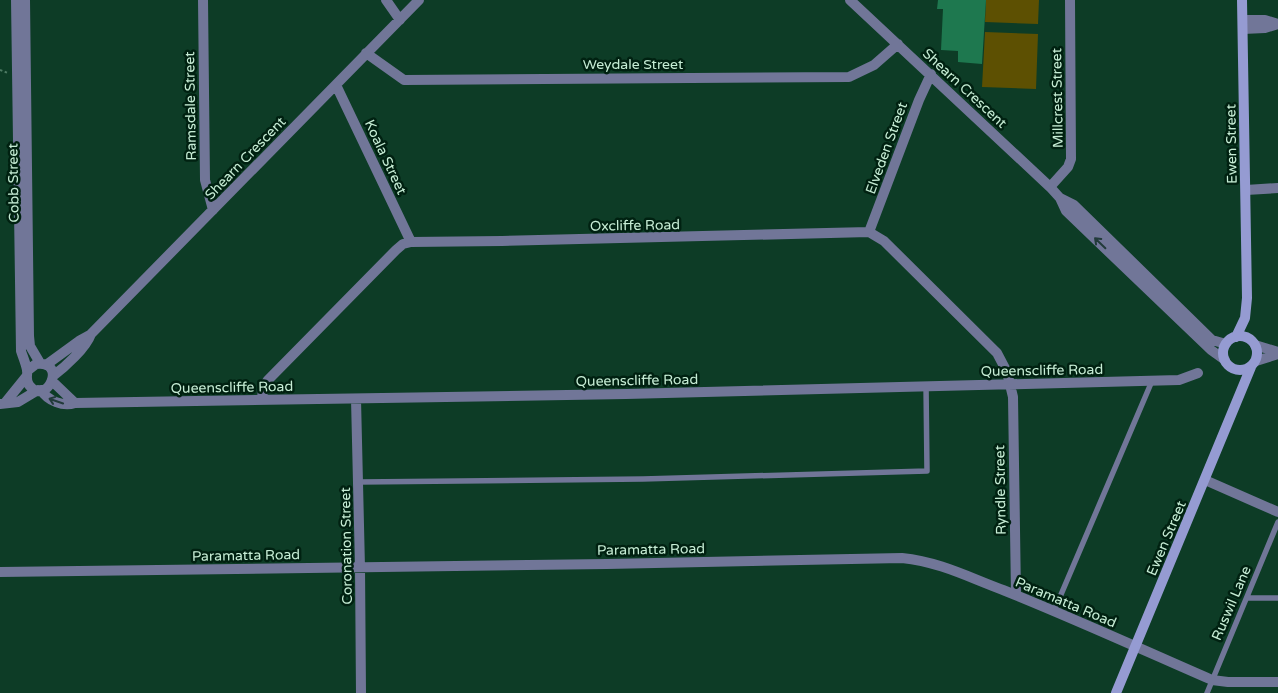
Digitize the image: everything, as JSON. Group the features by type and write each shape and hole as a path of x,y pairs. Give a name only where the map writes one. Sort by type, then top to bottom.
{"main road":[{"name":"Ewen Street","path":"1226,344 1236,337 1245,318 1248,298 1242,0"},
{"name":"Ewen Street","path":"1116,693 1257,356 1245,318"},
{"path":"1236,337 1242,336 1252,342"},
{"path":"1226,344 1224,349 1225,360 1234,369 1240,370 1253,364"},
{"path":"1234,369 1241,392"}],"street":[{"name":"Cobb Street","path":"16,0 21,351 27,374"},
{"name":"Cobb Street","path":"25,0 29,336 30,346 43,364"},
{"name":"Ramsdale Street","path":"203,0 205,180 213,210"},
{"path":"386,0 400,20"},
{"name":"Shearn Crescent","path":"43,364 91,334 419,0"},
{"name":"Shearn Crescent","path":"850,0 1050,187 1060,198 1066,211 1212,350 1225,360"},
{"name":"Millcrest Street","path":"1050,187 1068,167 1072,159 1070,0"},
{"path":"1243,24 1266,20 1278,24"},
{"name":"Weydale Street","path":"366,54 404,80 849,77 874,65 898,44"},
{"name":"Elveden Street","path":"869,232 918,100 931,74"},
{"name":"Koala Street","path":"336,85 410,242"},
{"path":"1246,190 1278,188"},
{"name":"Shearn Crescent","path":"1060,198 1074,206 1212,340 1226,344"},
{"path":"869,232 884,241 997,352 1004,364 1011,385"},
{"name":"Oxcliffe Road","path":"410,242 502,242 869,232"},
{"path":"262,400 263,388 268,380 396,250 403,244 410,242"},
{"name":"Shearn Crescent","path":"53,379 89,340 91,334"},
{"path":"1252,342 1278,353"},
{"path":"1253,364 1278,353"},
{"path":"2,403 27,374 32,365 43,364 51,370 53,379 75,403"},
{"name":"Queenscliffe Road","path":"39,390 53,401 69,404 1011,385 1179,380 1198,373"},
{"path":"27,374 28,384 39,390"},
{"path":"2,403 18,402 39,390 49,387 53,379"},
{"name":"Ryndle Street","path":"1011,385 1013,397 1016,595"},
{"name":"Coronation Street","path":"356,399 359,482 361,693"},
{"path":"1205,480 1278,512"},
{"name":"Paramatta Road","path":"0,572 902,558 940,564 1212,680 1228,682 1278,682"}],"lane":[{"path":"1054,611 1152,381"},
{"path":"359,482 643,479 927,471 926,386"},
{"name":"Ruswil Lane","path":"1207,693 1278,522"},
{"path":"1248,598 1278,598"}],"shaded area":[{"path":"986,0 1039,0 1038,24 985,22"},
{"path":"985,32 1038,34 1036,89 982,87"}],"building":[{"path":"938,0 986,0 982,64 958,62 958,51 941,50 943,9 937,9"}]}
